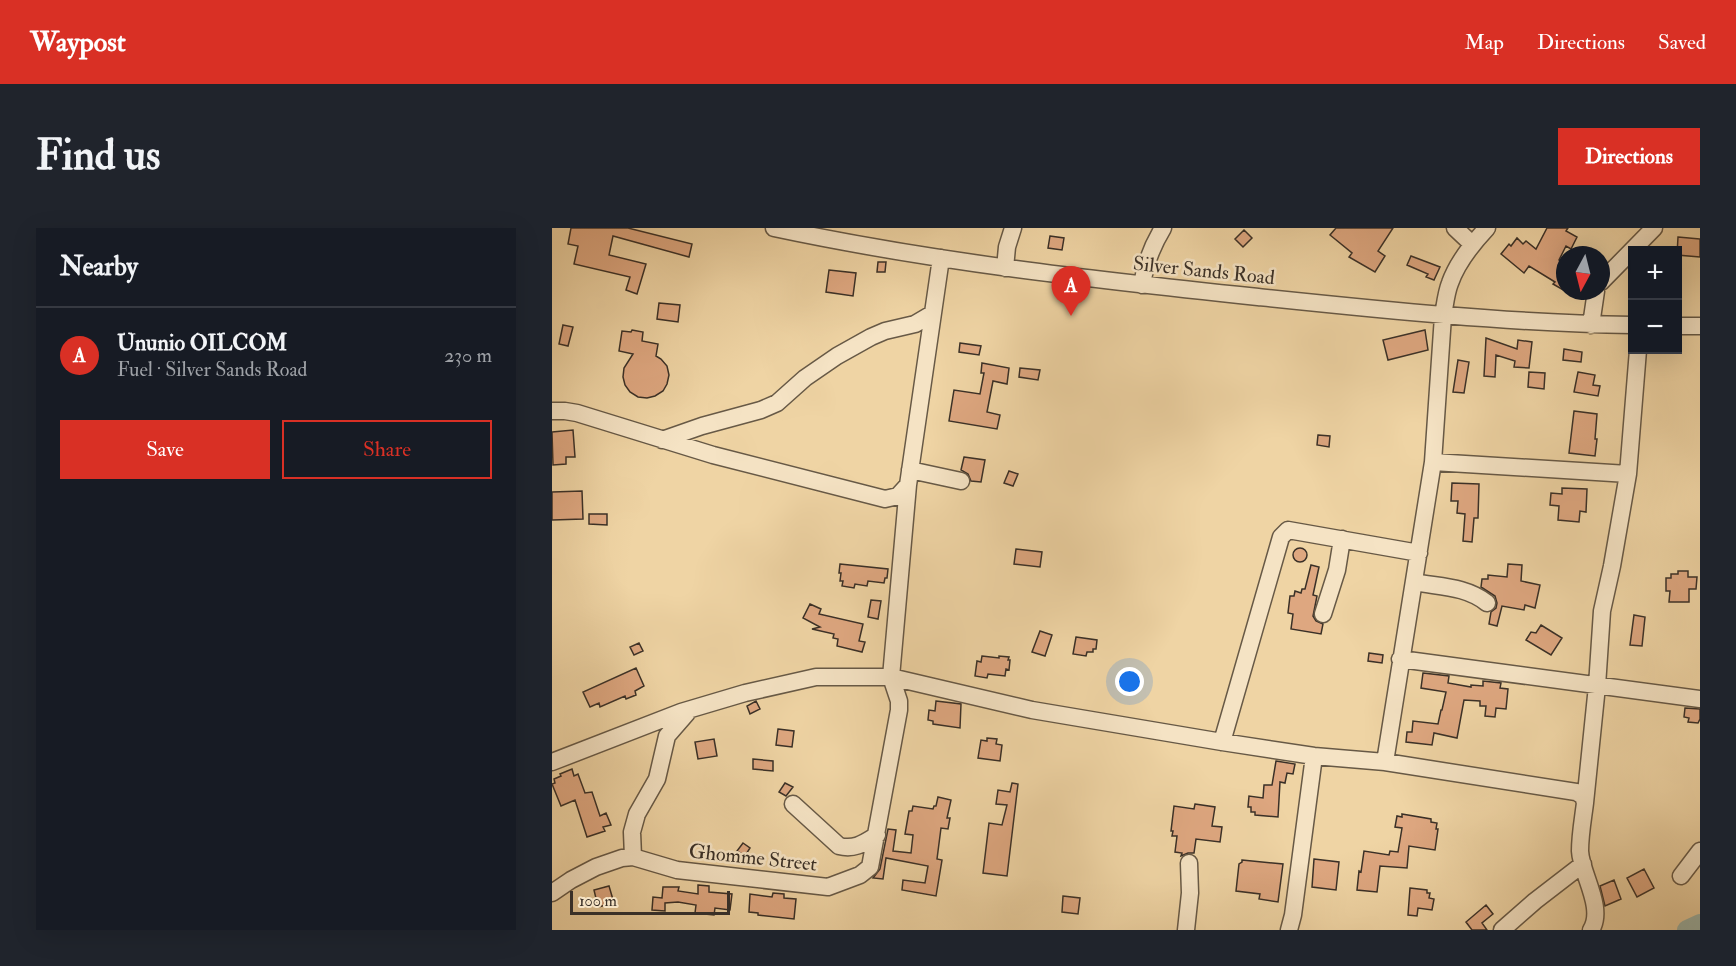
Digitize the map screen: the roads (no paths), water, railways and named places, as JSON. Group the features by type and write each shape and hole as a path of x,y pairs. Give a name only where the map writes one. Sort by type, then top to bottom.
{"street":[{"name":"Silver Sands Road","path":"774,228 1005,268 1142,285 1443,316 1628,325"},
{"path":"1005,268 1007,247 1013,228"},
{"path":"1142,285 1144,267 1163,228"},
{"path":"1455,228 1472,244"},
{"path":"1384,762 1433,462 1443,316 1450,282 1472,244 1487,228"},
{"path":"1610,273 1654,228"},
{"name":"Ghomme Street","path":"633,857 677,870 828,887 866,872 870,867 899,710 891,678 909,477 941,258"},
{"path":"1591,325 1595,300"},
{"path":"662,440 777,403 805,378 837,356 871,337 915,324 932,314"},
{"path":"1682,326 1700,326"},
{"path":"1591,930 1594,926 1595,907 1580,853 1597,686 1602,611 1628,474 1638,354"},
{"path":"552,411 578,413 662,440 787,475 885,499 898,496 909,477 961,481"},
{"path":"1433,462 1628,474"},
{"path":"1222,742 1281,537 1288,530 1419,553"},
{"path":"1323,614 1337,570 1342,539"},
{"path":"1414,582 1462,590 1487,603"},
{"path":"1400,659 1700,699"},
{"path":"552,762 690,710 746,693 816,677 891,678 1032,710 1222,742 1314,756 1384,762 1576,792 1583,796 1585,803"},
{"path":"552,893 596,867 622,858 633,857 632,832 637,814 657,779 667,736 690,710"},
{"path":"1289,930 1293,915 1314,756"},
{"path":"793,804 839,846 852,848 877,835"},
{"path":"1681,876 1700,851"},
{"path":"1186,930 1190,893 1189,863"},
{"path":"1502,930 1583,864"}],"waterway":[{"path":"1687,930 1700,924"}],"place":[{"name":"Ununio OILCOM","path":"1071,316"}]}
